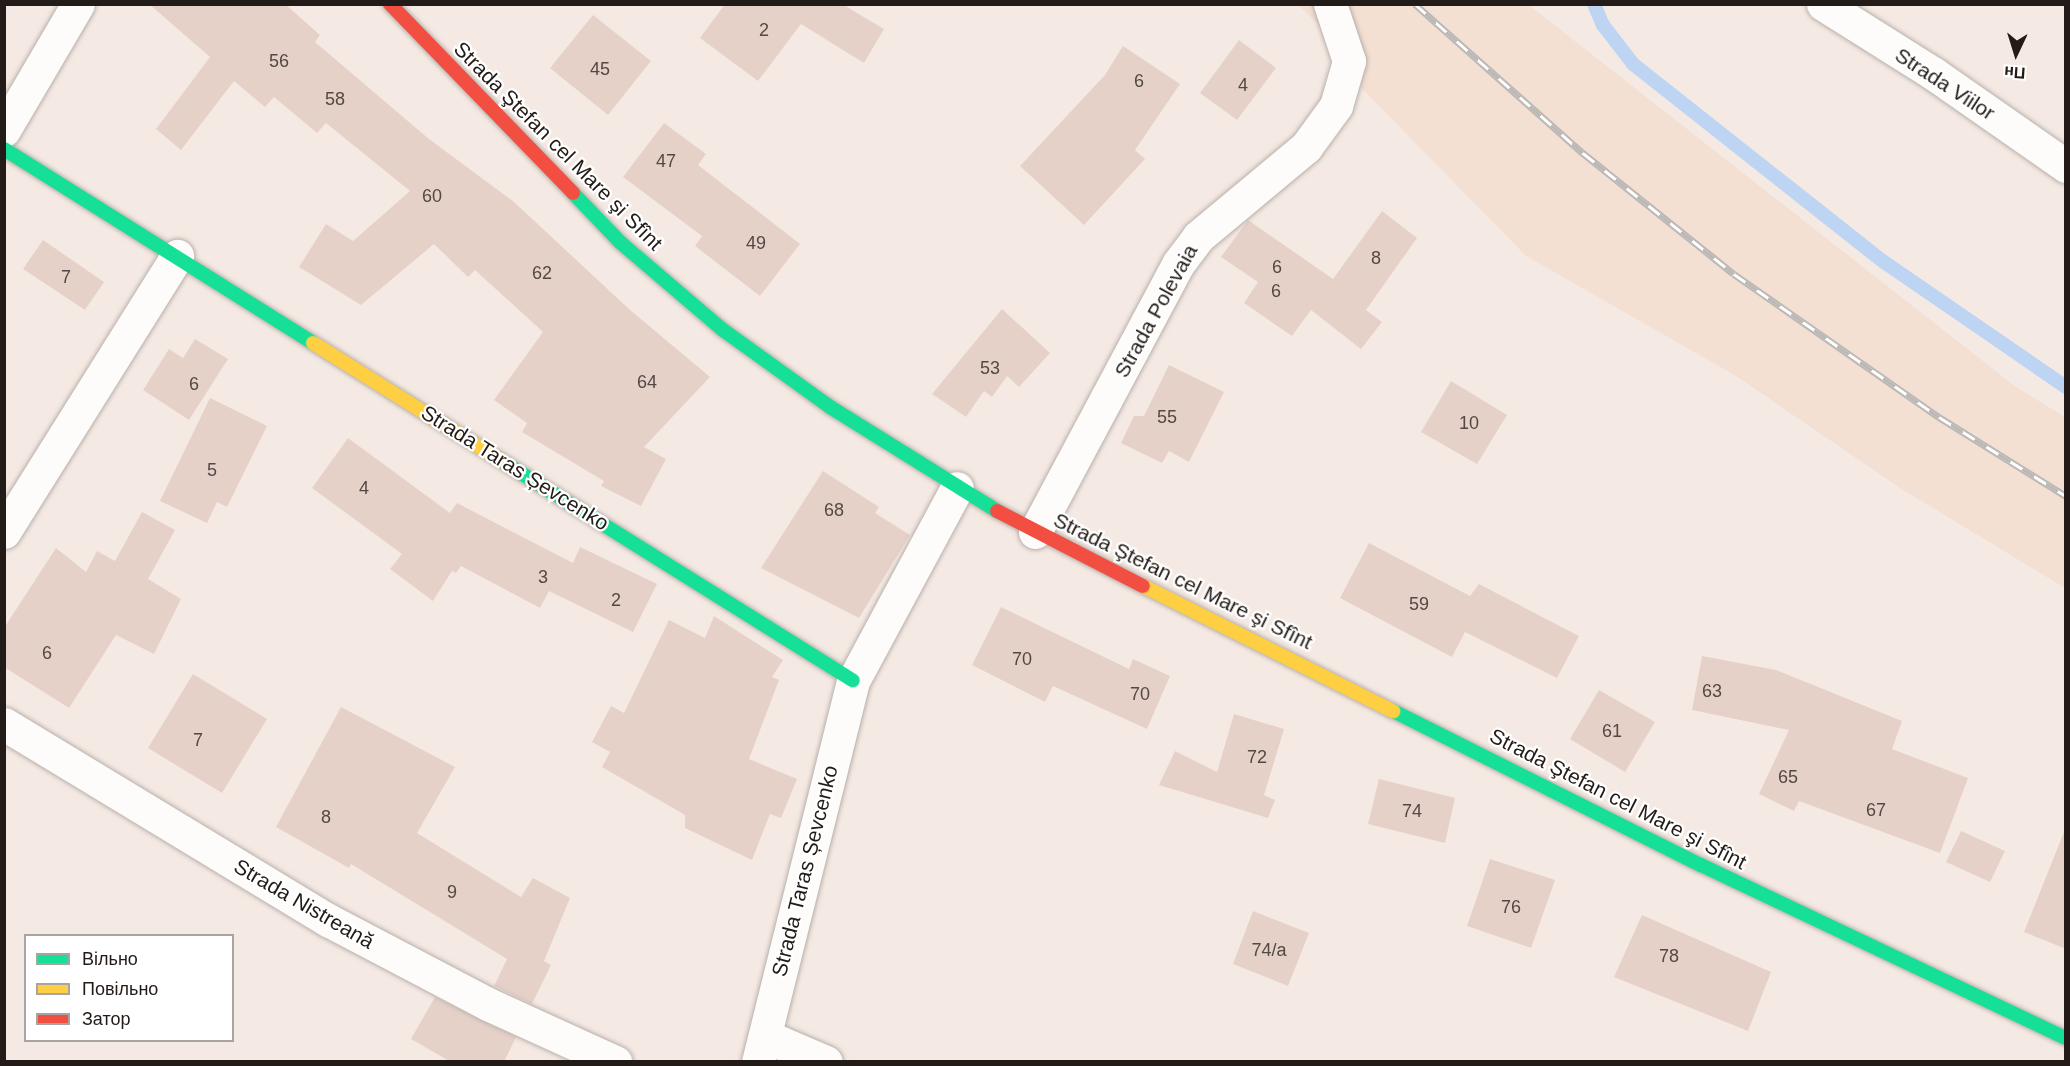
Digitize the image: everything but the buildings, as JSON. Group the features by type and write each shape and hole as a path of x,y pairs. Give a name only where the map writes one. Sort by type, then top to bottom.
{"main road":[{"name":"Strada Ştefan cel Mare şi Sfînt","path":"390,4 621,243 723,330 830,407 957,488 1035,532 1701,865 2066,1038"},
{"name":"Strada Taras Șevcenko","path":"4,149 853,681"}],"street":[{"path":"4,130 78,4"},
{"name":"Strada Polevaia","path":"1035,532 1178,264 1198,237 1306,147 1336,106 1349,61 1330,4"},
{"name":"Strada Viilor","path":"1822,4 1934,74 2066,166"},
{"path":"4,532 177,256"},
{"name":"Strada Taras Șevcenko","path":"762,1049 853,681 957,488"},
{"name":"Strada Nistreană","path":"4,724 328,920 488,1004 615,1062"},
{"path":"762,1049 826,1062"}],"shaded area":[{"path":"1298,5 1529,5 2016,387 2065,417 2065,588 1900,488 1736,376 1526,256 1330,56 1324,30"}],"waterway":[{"path":"1594,4 1603,25 1633,64 1884,262 2066,387"}],"railway":[{"path":"1415,4 1583,153 1734,274 1939,417 2066,496"}],"traffic: fast":[{"path":"4,149 313,343"},
{"path":"573,193 621,243 723,330 830,407 997,511"},
{"path":"500,460 853,681"},
{"path":"1393,711 1701,865 2066,1038"}],"traffic: slow":[{"path":"313,343 500,460"},
{"path":"1143,586 1393,711"}],"traffic: jam":[{"path":"390,4 573,193"},
{"path":"997,511 1143,586"}]}
